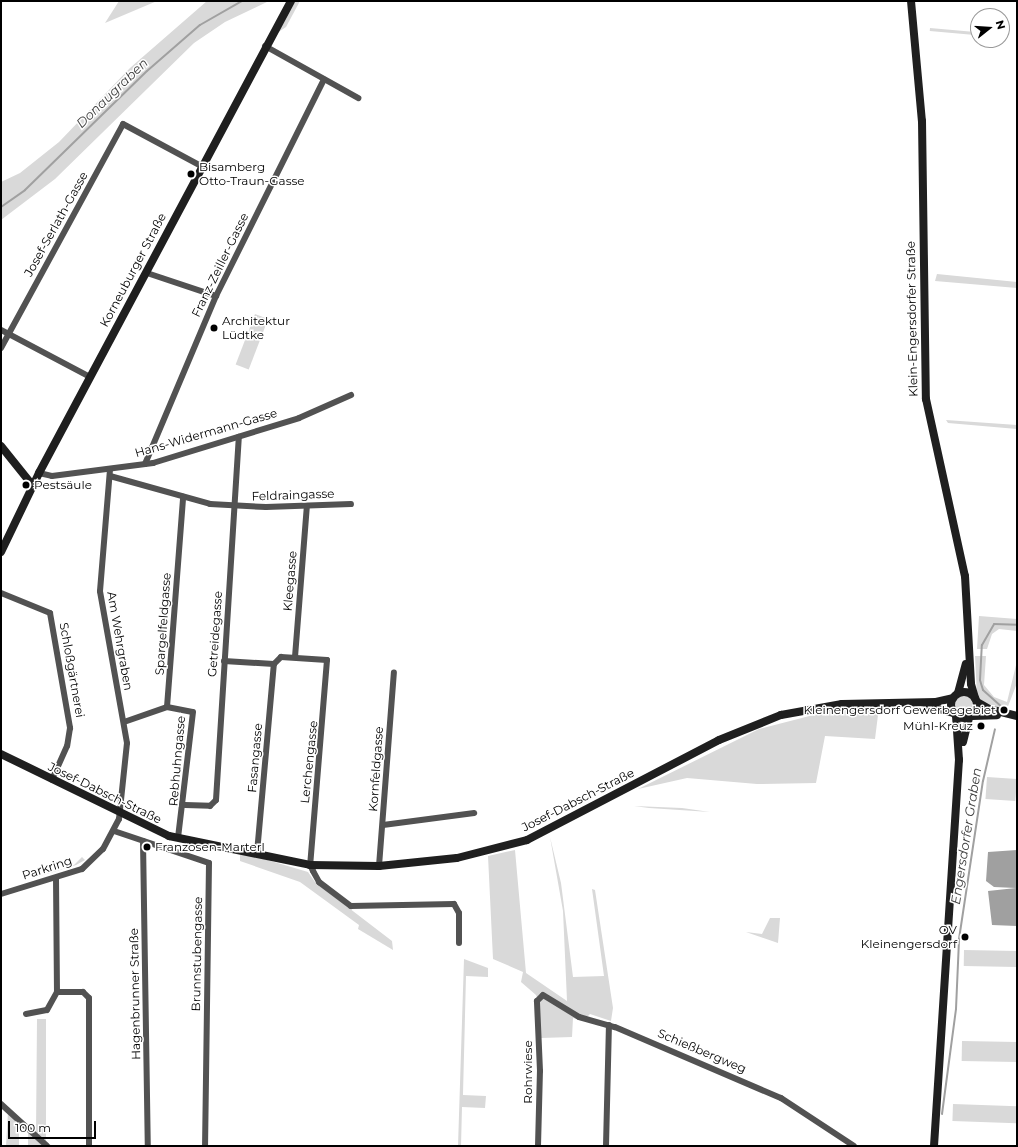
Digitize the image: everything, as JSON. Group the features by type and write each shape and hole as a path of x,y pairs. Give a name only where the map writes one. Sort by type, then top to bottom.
{"main road":[{"name":"Korneuburger Straße","path":"1,552 39,473 147,273 201,166 265,46 291,1"},
{"name":"Klein-Engersdorfer Straße","path":"911,1 921,105 925,393 934,449 964,571 970,615 969,656 976,700"},
{"path":"1,446 33,486"},
{"name":"Klein-Engersdorfer Straße","path":"959,760 955,714 956,696 969,656"},
{"path":"956,696 968,693 976,700 1004,714 1017,716"},
{"name":"Josef-Dabsch-Straße","path":"1,754 120,815 178,838 310,865 379,866 465,856 527,840 719,740 774,718 842,704 911,703 956,696"},
{"path":"934,1146 959,760 976,700"},
{"name":"Josef-Dabsch-Straße","path":"911,703 971,717 1004,714"}],"street":[{"path":"265,46 358,98"},
{"name":"Franz-Zeiller-Gasse","path":"145,464 216,296 324,79"},
{"name":"Josef-Serlath-Gasse","path":"1,348 123,124 201,166"},
{"path":"147,273 216,296"},
{"path":"1,330 90,378"},
{"name":"Hans-Widermann-Gasse","path":"39,473 48,476 110,473 240,437 299,418 351,395"},
{"name":"Getreidegasse","path":"185,805 210,806 215,802 240,437"},
{"path":"110,473 183,497 236,507"},
{"name":"Am Wehrgraben","path":"110,473 100,592 124,722 126,753 120,815"},
{"name":"Spargelfeldgasse","path":"167,707 183,497"},
{"name":"Feldraingasse","path":"236,507 351,504"},
{"name":"Kleegasse","path":"295,657 307,506"},
{"name":"Schloßgärtnerei","path":"1,593 50,613 70,717 70,738 52,780"},
{"path":"224,661 274,664 279,657 295,657"},
{"name":"Lerchengasse","path":"295,657 328,661 310,865"},
{"name":"Fasangasse","path":"257,853 274,664"},
{"name":"Kornfeldgasse","path":"379,866 394,673"},
{"path":"124,722 167,707"},
{"name":"Rebhuhngasse","path":"167,707 193,712 185,805 178,838"},
{"path":"383,825 474,813"},
{"name":"Parkring","path":"1,894 56,878 92,862 114,830 120,815"},
{"name":"Brunnstubengasse","path":"114,830 209,863 205,1146"},
{"name":"Hagenbrunner Straße","path":"143,841 148,1146"},
{"path":"310,865 318,882 351,906 454,904 459,913 459,943"},
{"path":"26,1014 47,1010 56,992 56,878"},
{"path":"56,992 82,992 90,998 88,1146"},
{"name":"Schießbergweg","path":"537,999 543,994 572,1014 609,1025 781,1098 854,1146"},
{"name":"Rohrwiese","path":"537,999 540,1071 538,1146"},
{"path":"606,1146 609,1025"},
{"path":"1,1104 47,1146"}],"shaded area":[{"path":"119,1 157,1 105,23"},
{"path":"207,1 269,1 225,22 194,43 55,179 1,220 1,182 20,173 59,142 130,68"},
{"path":"291,1 300,1 286,27 277,33"},
{"path":"930,28 970,31 970,35 930,31"},
{"path":"937,274 1017,282 1017,288 935,281"},
{"path":"255,314 268,319 249,369 236,364"},
{"path":"946,420 1017,425 1017,429 948,423"},
{"path":"979,616 1017,619 1017,631 999,629 992,634 987,649 977,649"},
{"path":"975,656 986,656 984,685 994,697 1007,702 1017,661 1017,683 1007,709 985,705 977,696"},
{"path":"964,696 971,699 974,706 971,713 964,716 957,713 954,706 957,699"},
{"path":"879,707 875,739 825,736 816,783 757,784 687,778 638,789 759,729 829,711"},
{"path":"987,777 1017,779 1015,801 985,799"},
{"path":"634,806 682,808 710,812 649,808"},
{"path":"550,837 561,883 573,977 604,976 592,889 595,890 613,1008 611,1021 590,1014 583,1021 573,1018 572,1037 541,1038 539,1002 536,995 521,982 523,972 493,959 488,856 515,850 526,973 567,1001 563,911"},
{"path":"1017,850 1017,926 992,925 988,891 1016,888 994,887 986,881 988,852"},
{"path":"240,852 308,872 315,882 392,941 393,950 358,929 359,925 300,882 240,861"},
{"path":"82,857 85,860 76,865 24,881 74,865"},
{"path":"770,918 780,918 778,943 746,932 762,934"},
{"path":"964,950 1017,951 1017,967 964,966"},
{"path":"464,959 488,968 488,977 466,976 463,1095 486,1096 485,1108 462,1107 461,1146 458,1146"},
{"path":"37,1019 46,1019 46,1141 52,1146 50,1146 36,1133"},
{"path":"962,1041 1017,1042 1017,1062 962,1061"},
{"path":"953,1104 1017,1106 1016,1123 952,1121"},
{"path":"8,1112 19,1120 19,1146 6,1146"},
{"path":"28,1128 44,1146 28,1146"}],"waterway":[{"name":"Donaugraben","path":"1,207 25,190 147,71 200,25 242,1"},
{"name":"Engersdorfer Graben","path":"1003,708 983,690 980,680 982,645 994,624 1017,625"},
{"name":"Engersdorfer Graben","path":"942,1114 956,1009 959,939 983,781 995,729"}],"place":[{"name":"Bisamberg Otto-Traun-Gasse","path":"191,174"},
{"name":"Architektur Lüdtke","path":"214,328"},
{"name":"Pestsäule","path":"26,485"},
{"name":"Kleinengersdorf Gewerbegebiet","path":"1004,710"},
{"name":"Mühl-Kreuz","path":"981,726"},
{"name":"Franzosen-Marterl","path":"147,847"},
{"name":"OV Kleinengersdorf","path":"965,937"}]}
